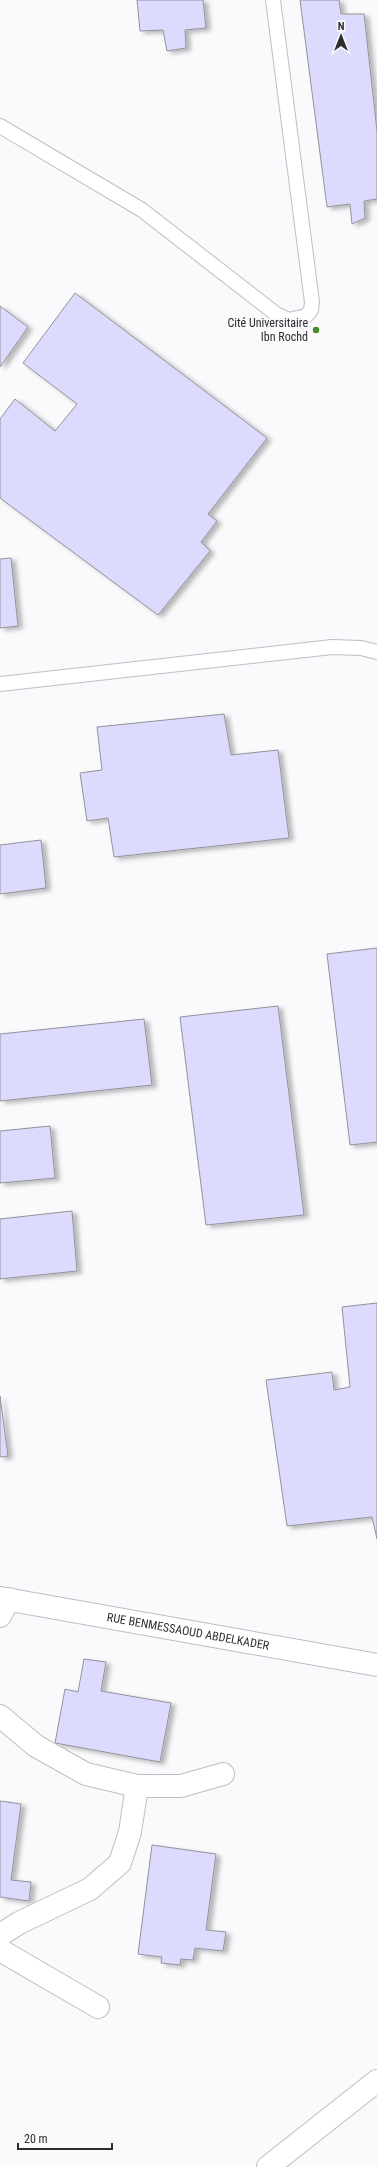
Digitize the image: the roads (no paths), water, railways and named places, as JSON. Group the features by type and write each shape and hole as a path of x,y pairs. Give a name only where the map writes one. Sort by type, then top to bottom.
{"street":[{"name":"RUE BENMESSAOUD ABDELKADER","path":"3,1604 377,1665"},
{"path":"0,1716 36,1746 86,1774 137,1786 181,1786 223,1774"},
{"path":"0,1934 19,1923 90,1889 120,1863 130,1832 137,1786"},
{"path":"0,1950 98,2007"},
{"path":"268,2167 377,2081"}],"lane":[{"path":"0,126 142,210 276,314 289,320 306,316 311,310 312,302 272,0"},
{"path":"0,684 332,647 361,648 377,652"}],"place":[{"name":"Cité Universitaire Ibn Rochd","path":"316,330"}]}
